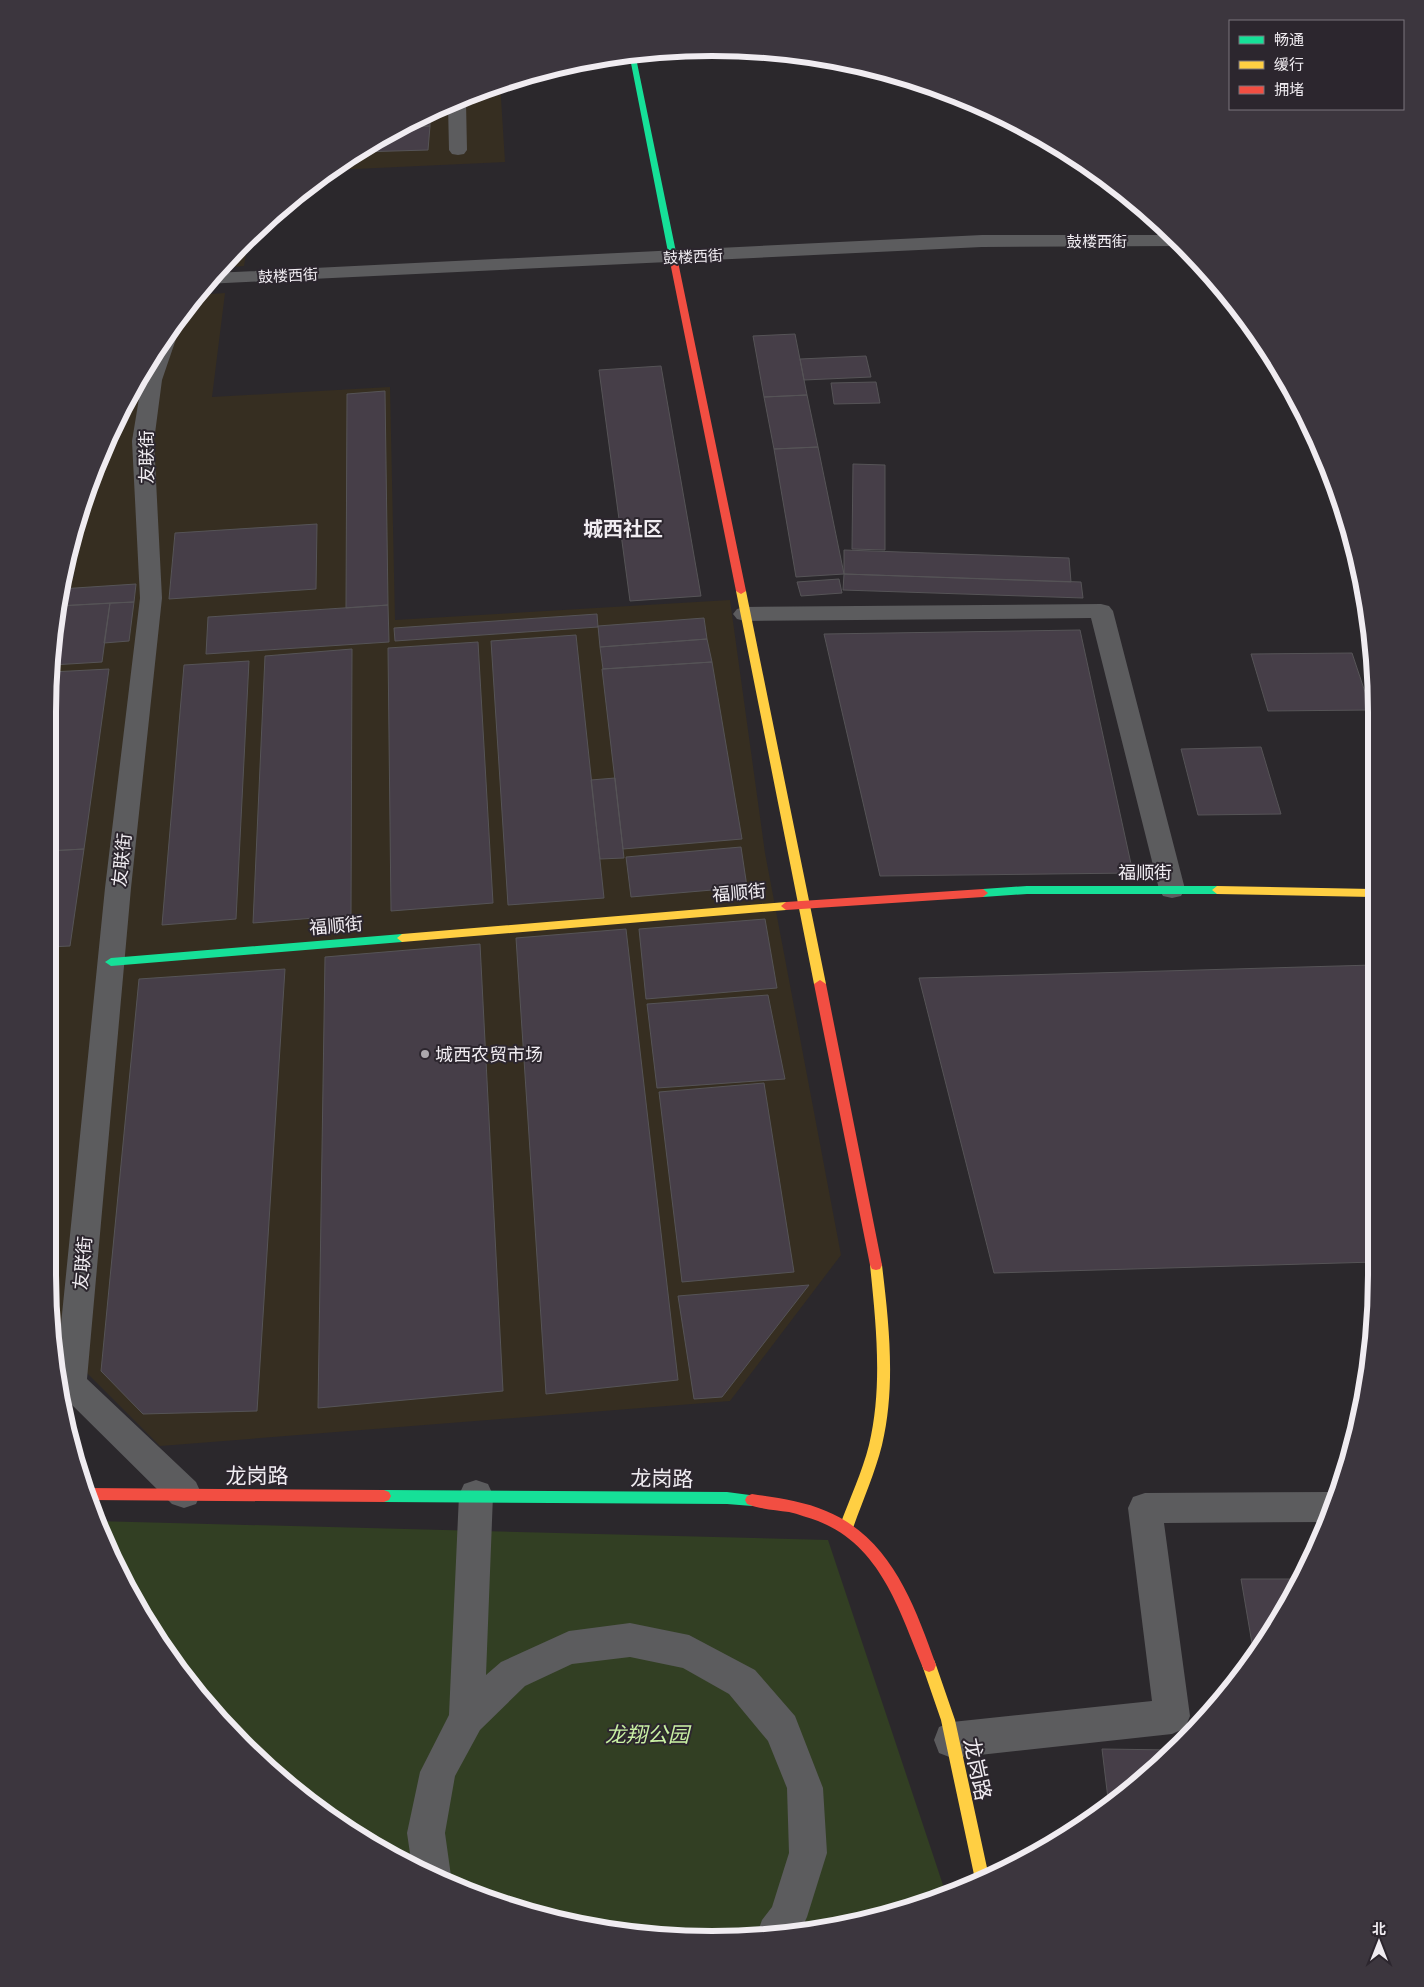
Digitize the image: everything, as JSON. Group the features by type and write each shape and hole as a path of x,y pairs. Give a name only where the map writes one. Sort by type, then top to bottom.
{"street":[{"path":"634,61 874,1249 884,1349 884,1394 878,1436 846,1528"},
{"path":"457,108 458,150"},
{"name":"鼓楼西街","path":"220,278 982,241 1168,241"},
{"name":"友联街","path":"158,362 152,380 143,441 151,598 65,1378 184,1494"},
{"path":"745,614 1101,612 1172,889"},
{"name":"福顺街","path":"111,962 804,904 1027,890 1172,889 1368,893"},
{"name":"龙岗路","path":"94,1494 727,1498 784,1504 823,1515 852,1531 880,1558 899,1589 918,1632 950,1728 980,1873"},
{"path":"467,1718 476,1496"},
{"path":"952,1740 1172,1716 1145,1508 1325,1507"},
{"path":"431,1867 426,1833 438,1772 467,1718 513,1674 569,1648 630,1640 689,1652 742,1682 782,1729 805,1788 808,1854 788,1918 782,1927"}],"shaded area":[{"path":"501,91 505,162 345,169 384,144 422,124 461,106"},
{"path":"247,249 244,266 231,267"},
{"name":"城西农贸市场","path":"225,293 212,397 390,387 395,620 730,600 765,853 841,1255 730,1401 160,1446 61,1347 56,1275 56,712 62,626 71,578 74,577 74,561 79,542 91,501 106,461 144,384 167,348 207,294"}],"green space":[{"name":"龙翔公园","path":"104,1521 828,1540 944,1888 882,1908 840,1918 798,1925 712,1931 626,1925 584,1918 501,1896 461,1881 422,1863 384,1843 348,1820 313,1795 248,1739 192,1674 144,1603"}],"building":[{"path":"430,120 430,126 417,126"},
{"path":"417,126 430,126 428,150 372,152 384,144"},
{"path":"795,334 807,395 764,397 753,336"},
{"path":"866,356 871,377 804,380 800,359"},
{"path":"661,366 701,596 630,601 599,370"},
{"path":"876,382 880,403 834,404 831,383"},
{"path":"385,391 388,605 346,608 347,394"},
{"path":"807,395 818,447 774,449 764,397"},
{"path":"818,447 844,574 796,577 774,449"},
{"path":"853,464 885,465 885,550 852,549"},
{"path":"317,524 316,589 169,599 175,533"},
{"path":"844,550 1069,558 1071,582 844,574"},
{"path":"844,574 1081,582 1083,598 843,590"},
{"path":"839,579 842,593 801,596 797,582"},
{"path":"136,584 134,602 65,606 68,588"},
{"path":"134,602 129,641 104,643 110,603"},
{"path":"110,603 102,662 58,665 65,606"},
{"path":"388,605 389,642 206,654 208,617"},
{"path":"597,614 598,627 395,641 394,628"},
{"path":"704,618 707,639 600,647 598,626"},
{"path":"1080,630 1133,873 880,876 824,634"},
{"path":"576,635 604,898 508,905 491,641"},
{"path":"707,639 712,662 603,669 600,647"},
{"path":"478,642 493,903 391,911 388,648"},
{"path":"352,649 351,915 253,923 265,656"},
{"path":"1352,653 1367,699 1368,710 1268,711 1251,654"},
{"path":"249,661 236,919 162,925 184,665"},
{"path":"712,662 742,839 623,849 602,669"},
{"path":"109,669 84,849 56,851 58,672"},
{"path":"1261,747 1281,814 1198,815 1181,749"},
{"path":"615,778 624,858 600,859 591,780"},
{"path":"741,847 747,887 631,897 626,857"},
{"path":"84,849 70,946 56,947 56,851"},
{"path":"765,919 777,988 646,999 639,929"},
{"path":"626,929 678,1380 546,1394 516,938"},
{"path":"480,944 503,1391 318,1408 325,957"},
{"path":"1368,965 1368,1262 994,1273 919,978"},
{"path":"285,969 257,1411 143,1414 101,1371 139,979"},
{"path":"768,995 785,1079 657,1088 647,1004"},
{"path":"764,1083 794,1272 682,1282 659,1092"},
{"path":"809,1285 722,1397 694,1399 678,1296"},
{"path":"1241,1579 1293,1579 1280,1603 1252,1645"},
{"path":"1102,1749 1164,1750 1144,1768 1108,1797"}],"traffic: fast":[{"path":"634,61 672,252"},
{"path":"983,893 1027,890 1217,890"},
{"path":"111,962 402,938"},
{"path":"384,1496 727,1498 752,1500"}],"traffic: slow":[{"path":"741,591 820,984"},
{"path":"1217,890 1368,893"},
{"path":"402,938 786,906"},
{"path":"846,1528 872,1458 881,1413 884,1371 876,1265"},
{"path":"929,1665 948,1720 980,1873"}],"traffic: jam":[{"path":"672,252 741,591"},
{"path":"786,906 983,893"},
{"path":"820,984 876,1265"},
{"path":"94,1494 384,1496"},
{"path":"752,1500 791,1506 823,1516 849,1531 870,1549 887,1571 902,1598 929,1665"}],"place":[{"name":"城西农贸市场","path":"425,1054"}],"district":[{"name":"城西社区","path":"623,528"}]}
